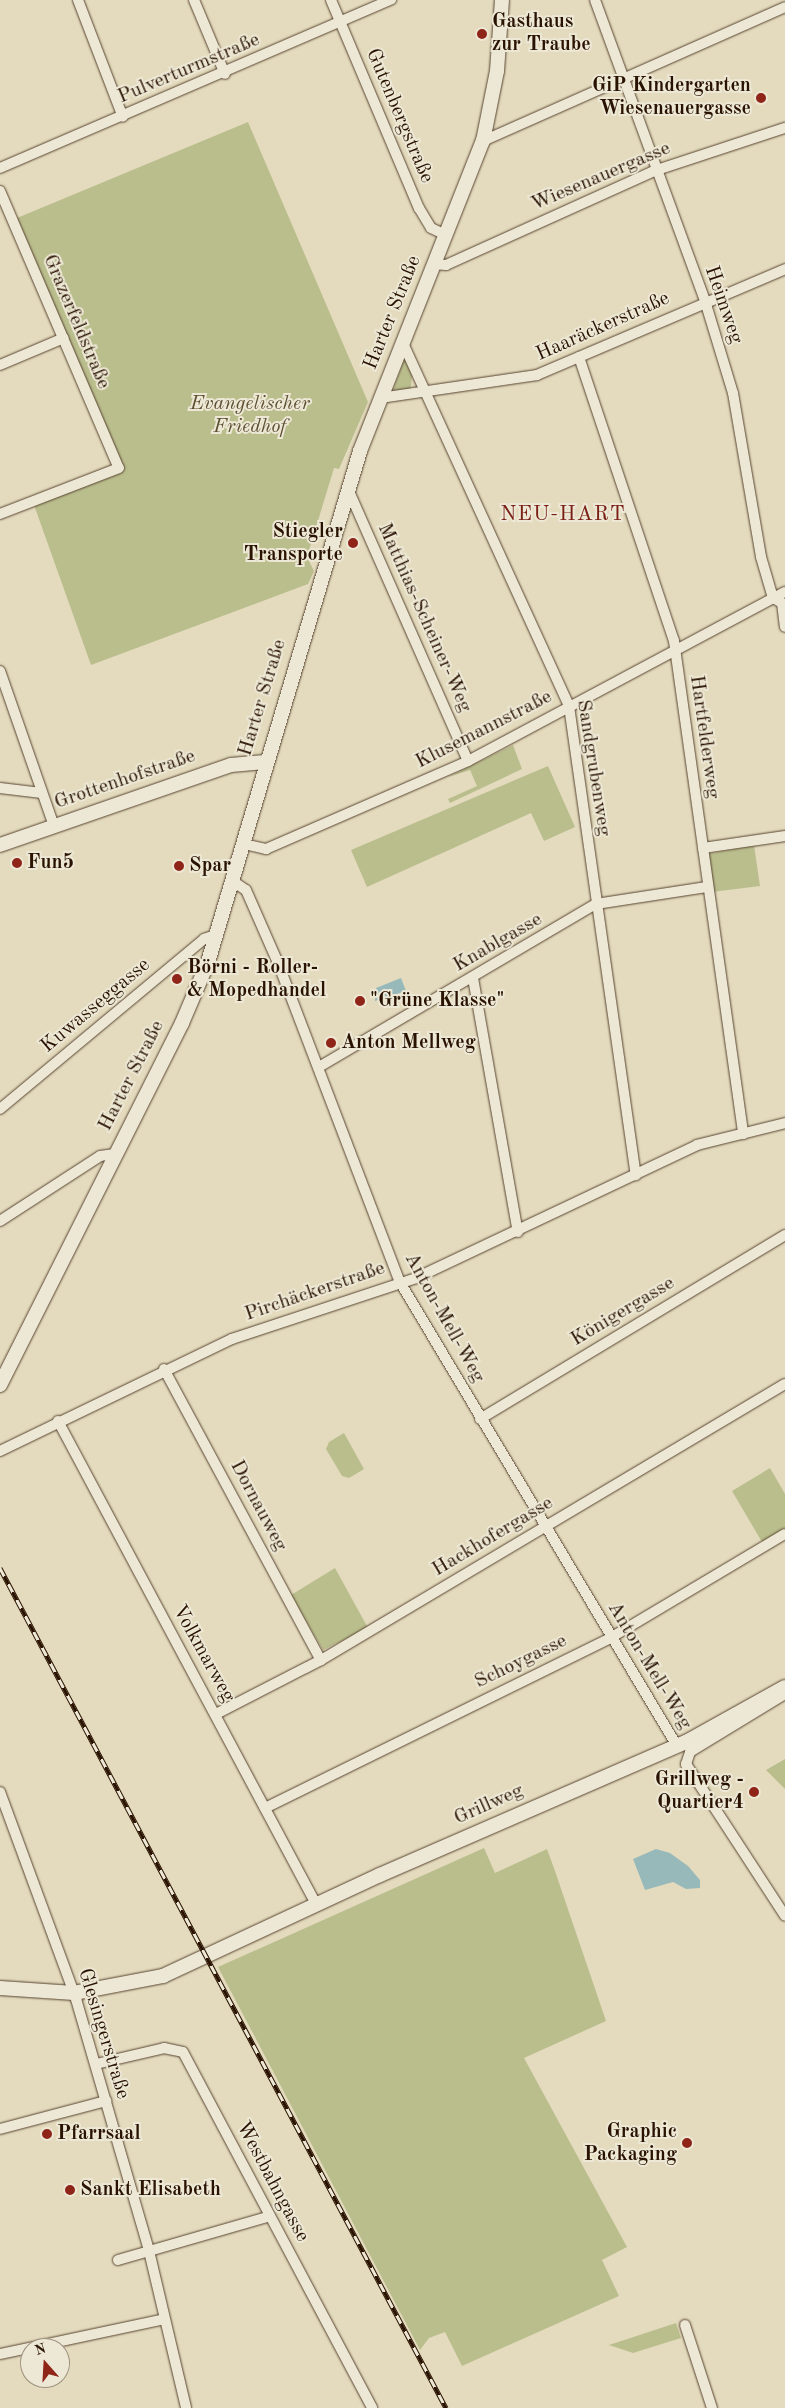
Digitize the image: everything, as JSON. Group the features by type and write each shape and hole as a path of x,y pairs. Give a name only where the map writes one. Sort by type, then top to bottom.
{"main road":[{"name":"Harter Straße","path":"0,1385 182,1023 218,934 234,882 265,762 348,489 402,341 483,140 497,71 502,0"},
{"name":"Grottenhofstraße","path":"0,845 231,765 265,762"},
{"name":"Grillweg","path":"0,1988 74,1992 141,1982 207,1957 316,1904 677,1746 785,1688"}],"street":[{"path":"78,0 123,117"},
{"path":"194,0 225,74"},
{"name":"Gutenbergstraße","path":"331,0 419,208 431,228 446,235"},
{"name":"Pulverturmstraße","path":"0,168 225,74 391,0"},
{"name":"Heimweg","path":"594,0 654,171 705,301 733,393 761,557 774,598 782,603 785,627"},
{"path":"483,140 785,7"},
{"name":"Wiesenauergasse","path":"434,264 446,265 654,171 785,128"},
{"name":"Grazerfeldstraße","path":"0,191 119,468 0,514"},
{"name":"Haaräckerstraße","path":"380,398 428,393 537,375 705,301 785,269"},
{"path":"0,365 64,338"},
{"path":"402,341 428,393"},
{"name":"Hartfelderweg","path":"579,358 674,650 743,1134"},
{"name":"Sandgrubenweg","path":"428,393 569,706 636,1174"},
{"name":"Matthias-Scheiner-Weg","path":"348,489 468,761"},
{"name":"Klusemannstraße","path":"244,844 271,847 468,761 785,592"},
{"path":"0,671 54,826"},
{"path":"0,788 42,793"},
{"path":"703,848 785,836"},
{"name":"Anton-Mell-Weg","path":"234,882 246,890 319,1067 400,1282 480,1419 677,1746"},
{"name":"Knablgasse","path":"319,1067 596,904 707,887"},
{"name":"Kuwasseggasse","path":"0,1110 204,939 218,934"},
{"path":"473,978 518,1232"},
{"name":"Pirchäckerstraße","path":"0,1451 164,1369 272,1324 400,1282 518,1232 697,1145 785,1123"},
{"path":"0,1221 100,1156 115,1154"},
{"name":"Königergasse","path":"480,1419 785,1235"},
{"name":"Dornauweg","path":"164,1369 321,1660"},
{"name":"Hackhofergasse","path":"216,1714 321,1660 785,1384"},
{"name":"Volkmarweg","path":"58,1421 316,1904"},
{"name":"Schoygasse","path":"265,1808 612,1637 785,1534"},
{"path":"785,1694 690,1752 686,1764 785,1916"},
{"name":"Glesingerstraße","path":"0,1792 4,1813 74,1992 96,2064 149,2251 186,2408"},
{"name":"Westbahngasse","path":"96,2064 164,2048 183,2052 372,2408"},
{"path":"0,2129 106,2101"},
{"path":"118,2260 270,2216"},
{"path":"0,2354 164,2319"},
{"path":"685,2325 712,2408"}],"green space":[{"name":"Evangelischer Friedhof","path":"248,122 368,402 339,469 334,468 307,557 314,571 308,584 91,665 34,505 121,462 17,218"},
{"path":"405,357 413,369 410,393 392,393"},
{"path":"513,745 522,769 450,803 448,799 477,786 470,770 448,777"},
{"path":"548,766 575,827 544,841 531,813 367,887 351,850"},
{"path":"754,845 760,886 712,892 708,854"},
{"path":"344,1433 364,1469 349,1478 342,1476 326,1449 329,1442"},
{"path":"770,1468 785,1494 785,1529 762,1542 732,1491"},
{"path":"335,1568 368,1628 323,1650 291,1595"},
{"path":"785,1759 785,1789 766,1770"},
{"path":"484,1848 495,1873 547,1849 555,1871 606,2021 524,2058 627,2247 602,2260 619,2296 462,2366 445,2332 429,2338 420,2350 218,1967"},
{"path":"676,2323 681,2338 633,2353 609,2345"}],"water":[{"path":"401,978 406,991 375,1001 376,988"},
{"path":"656,1849 670,1853 688,1866 700,1880 700,1888 686,1889 673,1882 645,1890 633,1859"}],"railway":[{"path":"0,1568 446,2408"}],"place":[{"name":"Gasthaus zur Traube","path":"482,34"},
{"name":"GiP Kindergarten Wiesenauergasse","path":"761,98"},
{"name":"Stiegler Transporte","path":"353,543"},
{"name":"Fun5","path":"17,863"},
{"name":"Spar","path":"179,866"},
{"name":"Börni - Roller- & Mopedhandel","path":"177,979"},
{"name":"\"Grüne Klasse\"","path":"360,1001"},
{"name":"Anton Mellweg","path":"331,1043"},
{"name":"Grillweg - Quartier4","path":"754,1792"},
{"name":"Pfarrsaal","path":"47,2134"},
{"name":"Graphic Packaging","path":"687,2143"},
{"name":"Sankt Elisabeth","path":"70,2190"}],"district":[{"name":"NEU-HART","path":"563,515"}]}
